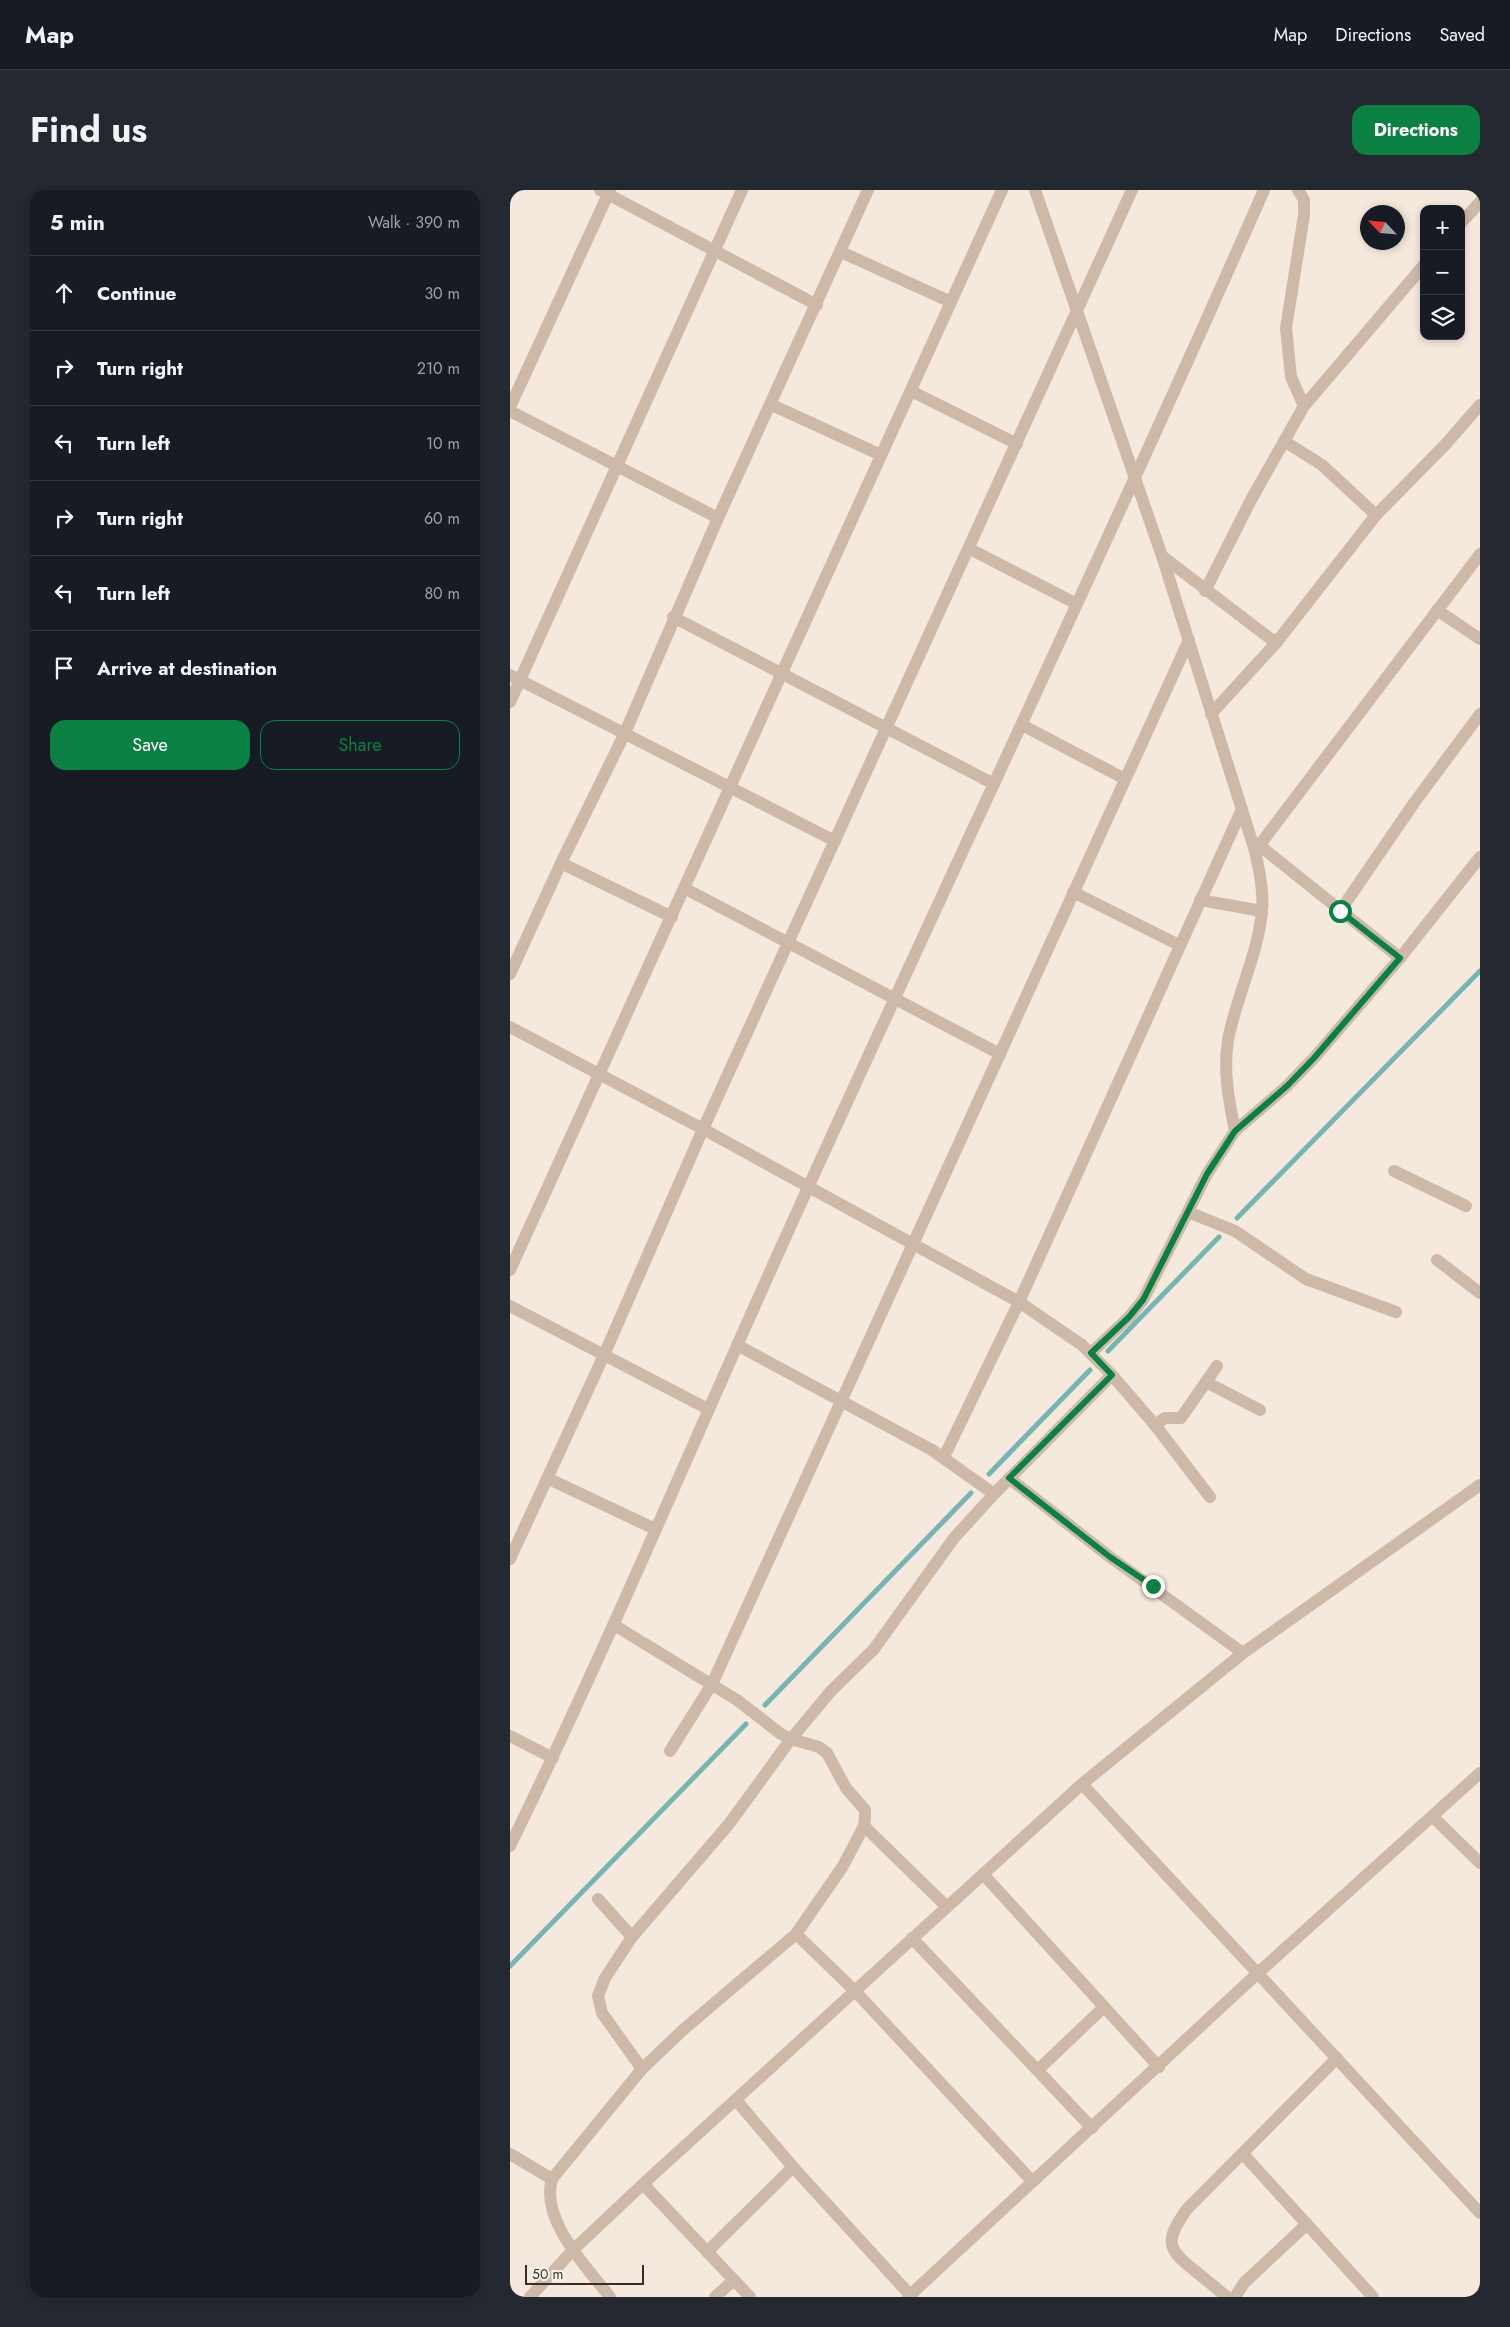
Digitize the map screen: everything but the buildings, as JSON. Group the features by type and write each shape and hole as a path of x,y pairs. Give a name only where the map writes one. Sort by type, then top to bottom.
{"street":[{"path":"510,702 515,677 618,466 742,190"},
{"path":"510,974 560,863 624,735 673,617 772,405 868,190"},
{"path":"510,1270 1002,190"},
{"path":"1035,190 1162,556 1211,714 1242,809 1257,848 1262,911 1228,1041 1226,1070 1228,1100 1235,1131"},
{"path":"510,1559 604,1355 703,1129 970,549 1132,190"},
{"path":"510,1846 614,1625 808,1187 1022,725 1264,190"},
{"path":"1298,190 1304,200 1304,215 1286,328 1291,376 1304,406"},
{"path":"718,518 510,409 606,191 817,305"},
{"path":"1465,219 1480,202"},
{"path":"841,252 951,302"},
{"path":"1206,591 1252,498 1304,406 1420,270"},
{"path":"911,392 1017,444"},
{"path":"772,405 881,455"},
{"path":"1211,714 1276,643 1376,515 1444,446 1480,405"},
{"path":"1284,442 1322,464 1376,515"},
{"path":"970,549 1077,604"},
{"path":"1257,848 1480,554"},
{"path":"1162,556 1276,643"},
{"path":"1437,610 1480,639"},
{"path":"673,617 994,784"},
{"path":"670,1751 712,1684 1188,640"},
{"path":"515,677 624,735 835,841"},
{"path":"1340,911 1414,803 1480,714"},
{"path":"1022,725 1125,779"},
{"path":"944,1457 1018,1302 1242,809"},
{"path":"1257,848 1400,958"},
{"path":"1091,1353 1129,1317 1143,1300 1207,1174 1235,1131 1287,1086 1314,1058 1400,958 1480,857"},
{"path":"560,863 672,917"},
{"path":"684,888 1000,1054"},
{"path":"1073,892 1179,945"},
{"path":"1200,900 1262,911"},
{"path":"510,1028 703,1129 1018,1302 1091,1353 1155,1425 1210,1497"},
{"path":"1394,1171 1466,1206"},
{"path":"1188,1212 1235,1231 1306,1279 1396,1312"},
{"path":"1437,1260 1480,1293"},
{"path":"510,1306 708,1410"},
{"path":"737,1345 944,1457 994,1494"},
{"path":"1155,1425 1165,1418 1180,1418 1217,1366"},
{"path":"642,2069 602,2013 598,1996 614,1961 632,1937 724,1830 791,1739 834,1687 874,1649 947,1547 1009,1478 1112,1375"},
{"path":"1206,1382 1260,1410"},
{"path":"547,1478 655,1529"},
{"path":"1009,1478 1110,1557 1242,1653"},
{"path":"530,2297 573,2250 643,2184 1082,1784 1242,1653 1480,1485"},
{"path":"610,2297 573,2250 551,2209 548,2191 552,2179 642,2069 684,2029 796,1934 843,1866 864,1826 865,1810 846,1788 827,1753 819,1747 791,1739 712,1684 614,1625"},
{"path":"510,1736 553,1758"},
{"path":"736,2100 793,2167 910,2296 1032,2181 1159,2067 1258,1973 1480,1773"},
{"path":"1082,1784 1480,2213"},
{"path":"1432,1816 1480,1863"},
{"path":"864,1826 946,1907"},
{"path":"983,1874 1159,2067"},
{"path":"598,1899 632,1937"},
{"path":"796,1934 854,1990 1032,2181"},
{"path":"912,1938 1039,2069 1092,2128"},
{"path":"1039,2069 1104,2007"},
{"path":"1227,2297 1174,2254 1171,2243 1174,2232 1187,2210 1338,2058"},
{"path":"510,2154 552,2179"},
{"path":"1243,2154 1373,2297"},
{"path":"707,2252 793,2167"},
{"path":"643,2184 750,2297"},
{"path":"1235,2297 1244,2283 1307,2224"},
{"path":"715,2297 734,2280"}],"waterway":[{"path":"1237,1218 1480,971"},
{"path":"1108,1351 1219,1237"},
{"path":"989,1474 1090,1370"},
{"path":"765,1705 971,1493"},
{"path":"510,1966 746,1724"}],"route":[{"path":"1153,1586 1110,1557 1009,1478 1112,1375 1091,1353 1129,1317 1143,1300 1207,1174 1235,1131 1287,1086 1314,1058 1400,958 1340,911"}]}
